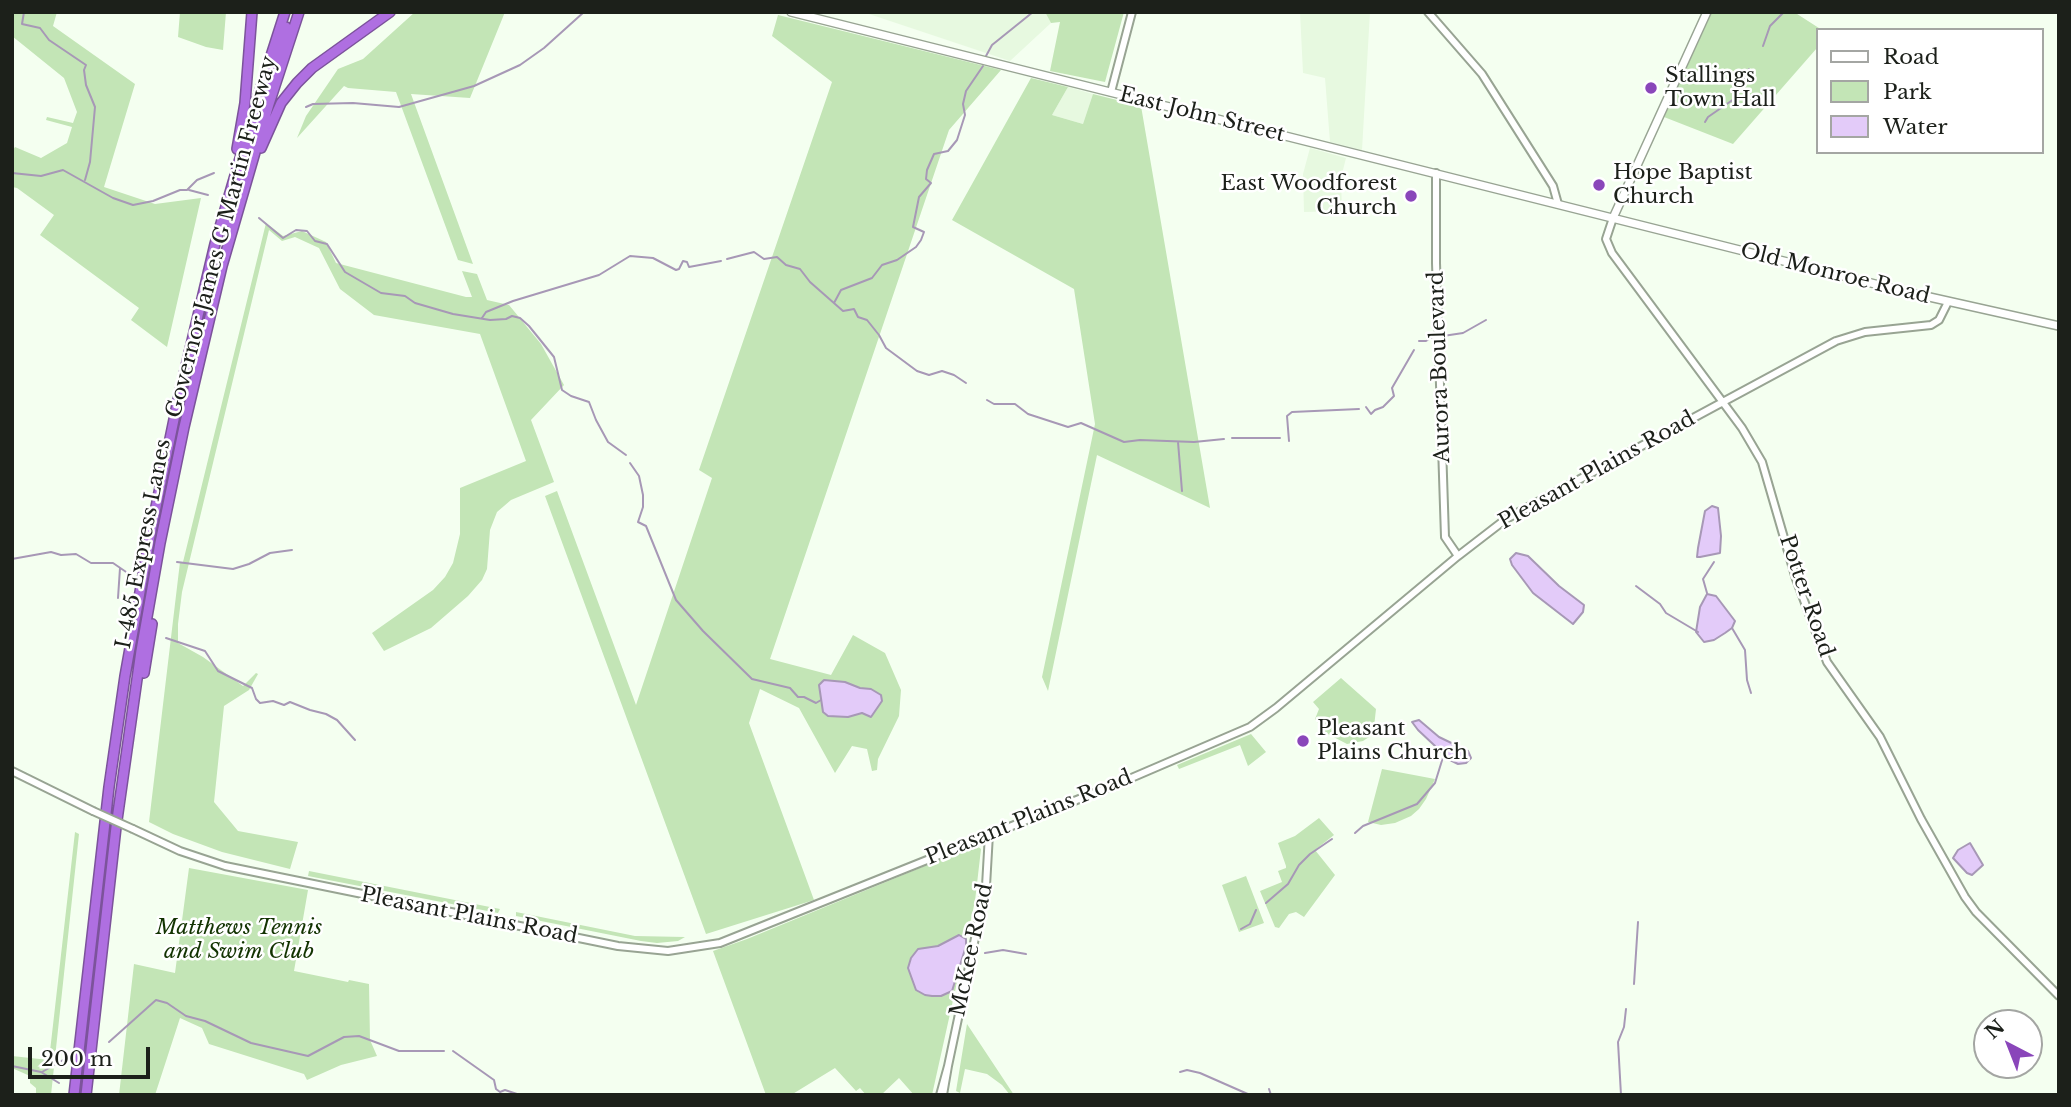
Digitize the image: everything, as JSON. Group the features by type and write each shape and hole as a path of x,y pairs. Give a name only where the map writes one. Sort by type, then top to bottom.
{"highway":[{"path":"227,204 226,192 245,103 252,12"},
{"name":"Governor James G Martin Freeway","path":"74,1095 120,706 150,536 178,400 227,204 285,12"},
{"name":"I-485 Express Lanes","path":"80,1095 114,800 163,500 196,350 233,206 291,12"},
{"name":"Governor James G Martin Freeway","path":"92,1095 125,799 153,618 186,442 230,261 301,12"},
{"name":"I-485 Express Lanes","path":"86,1095 113,854 141,651 184,427 222,266 269,104 301,12"},
{"path":"261,148 281,103 297,83 312,68 390,12"},
{"path":"113,854 125,799"},
{"path":"89,962 90,1007"}],"main road":[{"name":"East John Street","path":"791,12 1613,218"},
{"path":"1613,218 1707,12"},
{"name":"Old Monroe Road","path":"1613,218 1948,302 2059,326"}],"street":[{"path":"1111,92 1132,12"},
{"path":"1428,12 1482,74 1553,186 1559,204"},
{"name":"Aurora Boulevard","path":"1436,173 1446,537 1458,556"},
{"name":"Potter Road","path":"1613,218 1607,230 1607,245 1722,402 1762,462 1796,579 1828,662 1840,683 1880,737 1921,819 1965,897 1976,912 2059,996"},
{"name":"Pleasant Plains Road","path":"12,771 180,851 225,866 607,944 656,951 695,948 732,939 1129,779 1250,727 1330,664 1492,528 1529,505 1836,341 1865,331 1934,324 1948,302"},
{"name":"McKee Road","path":"942,1095 986,886 989,834"}],"shaded area":[{"path":"863,12 1045,12 1051,23 1010,61"},
{"path":"1300,12 1370,12 1362,150 1330,142 1325,78 1303,73"},
{"path":"1068,87 1093,94 1083,124 1052,115"},
{"path":"1310,148 1346,158 1341,178 1342,211 1304,212 1303,174"}],"green space":[{"path":"12,12 57,12 53,26 135,84 104,187 155,204 201,198 167,347 131,320 139,308 40,235 54,215 12,187 12,152 15,147 41,158 67,143 72,127 46,120 47,117 73,123 77,112 64,78 12,36"},
{"path":"180,12 226,12 223,50 178,37"},
{"path":"415,12 505,12 470,98 411,94 473,264 458,260 396,92 344,86 297,138 306,116 338,69 363,59"},
{"path":"1045,12 1124,12 1105,82 1050,71 1060,22 1051,23"},
{"path":"1712,12 1794,12 1819,28 1815,28 1815,50 1733,144 1664,117"},
{"path":"778,15 1001,70 949,130 770,659 831,675 853,635 885,653 901,690 899,716 878,759 877,770 872,771 867,749 852,746 835,773 799,708 760,689 749,723 814,900 706,934 545,496 557,491 636,705 712,478 699,470 832,82 772,36"},
{"path":"1031,78 1068,87 1052,115 1083,124 1093,94 1141,106 1210,508 1097,455 1048,691 1042,677 1095,424 1074,289 952,220"},
{"path":"266,223 283,236 302,231 326,242 336,263 466,297 472,297 462,271 477,274 487,300 509,305 541,344 564,385 531,420 554,482 511,500 497,512 490,530 487,569 482,580 468,596 431,628 384,651 372,633 433,590 453,563 460,534 460,488 526,461 480,334 374,315 340,289 319,248 295,237 282,241 269,230 182,592 178,643 203,657 243,686 258,674 249,690 224,706 214,802 238,831 298,842 290,869 222,852 149,822 180,562 183,562"},
{"path":"1341,678 1376,709 1374,727 1369,737 1363,741 1347,744 1326,733 1315,719 1319,709 1313,702"},
{"path":"1251,734 1266,752 1248,766 1240,745 1179,769 1177,765"},
{"path":"1382,769 1435,779 1426,799 1411,816 1395,823 1381,825 1368,822"},
{"path":"1319,818 1334,835 1315,850 1335,875 1304,917 1296,912 1289,914 1279,928 1275,927 1260,891 1282,882 1278,871 1286,866 1278,843 1295,836"},
{"path":"75,832 79,834 51,1095 36,1095 36,1088 30,1083 30,1076 12,1068 12,1056 49,1060"},
{"path":"976,845 981,849 975,901 932,1095 914,1095 899,1078 881,1095 866,1095 860,1088 856,1091 835,1068 791,1095 766,1095 713,951"},
{"name":"Matthews Tennis and Swim Club","path":"189,868 308,890 294,971 369,984 370,1040 377,1056 341,1065 307,1080 304,1074 209,1044 202,1028 180,1018 155,1095 119,1095 134,964 175,973"},
{"path":"309,871 500,909 498,913 308,876"},
{"path":"1246,876 1264,923 1239,932 1222,885"},
{"path":"516,912 635,936 685,937 678,941 657,943 641,941 516,916"},
{"path":"967,1024 1014,1095 1010,1095 987,1074 965,1069 960,1093 956,1091"}],"water":[{"path":"1712,506 1718,508 1720,553 1697,557 1705,511"},
{"path":"1516,553 1528,556 1559,586 1584,605 1583,612 1573,624 1533,593 1512,565 1510,559"},
{"path":"1707,594 1716,596 1735,621 1732,628 1725,633 1714,640 1704,642 1696,632 1700,607"},
{"path":"824,680 871,689 881,695 882,701 871,717 862,713 848,717 828,716 823,712 819,685"},
{"path":"1419,720 1439,737 1468,751 1471,758 1466,763 1458,764 1450,760 1412,722"},
{"path":"1970,843 1983,865 1972,875 1953,858 1958,850"},
{"path":"959,935 966,939 966,946 952,991 941,996 932,996 916,990 908,968 918,949 938,946"}],"waterway":[{"path":"24,12 22,24 40,28 49,40 86,65 86,85 95,107 90,162 85,180"},
{"path":"306,107 313,104 353,103 399,107 474,86 520,65 544,48 584,12"},
{"path":"986,56 992,45 1033,12"},
{"path":"1763,46 1770,26 1784,12"},
{"path":"834,303 841,290 872,278 882,265 897,260 916,247 921,240 924,232 913,227 919,197 931,183 926,179 927,170 934,154 948,151 957,140 965,115 963,104 966,91 983,66"},
{"path":"1705,122 1734,99 1749,69"},
{"path":"12,173 41,176 63,170 113,198 133,205 187,190 197,180 214,173"},
{"path":"189,190 208,195"},
{"path":"259,218 283,238 296,230 307,231 315,241 327,244 345,272 381,293 405,296 415,303 453,314 490,320 512,316 520,318 554,357 562,390 589,402 608,442 626,455"},
{"path":"727,259 754,252 764,259 777,257 786,265 800,269 810,282 843,311 854,309 858,317 867,320 886,348 917,371 929,375 942,371 966,383"},
{"path":"482,318 486,312 513,301 599,275 630,256 653,258 676,270 683,261 687,262 689,267 721,261"},
{"path":"1443,336 1463,333 1486,320"},
{"path":"1419,341 1435,336"},
{"path":"1366,407 1371,414 1394,396 1392,388 1414,350"},
{"path":"987,400 994,404 1015,404 1028,414 1068,427 1081,423 1124,442 1224,439"},
{"path":"1289,441 1287,416 1292,412 1359,409"},
{"path":"1232,438 1280,438"},
{"path":"1178,442 1182,491"},
{"path":"630,463 639,476 643,495 643,507 638,522 646,526 676,600 752,679 790,688 798,697 816,703 821,700"},
{"path":"177,562 233,569 270,553 292,550"},
{"path":"12,559 51,552 61,555 76,554 91,563 113,563 132,576"},
{"path":"1707,593 1703,579 1714,562"},
{"path":"118,598 120,568"},
{"path":"1636,586 1660,604 1666,613 1698,632"},
{"path":"1732,628 1745,650 1747,680 1751,693"},
{"path":"166,638 205,651 218,671 252,688 260,703 273,701 284,705 290,702 326,714 337,720 355,740"},
{"path":"1355,833 1363,826 1417,804 1435,783 1444,754"},
{"path":"1266,903 1288,884 1299,865 1310,854 1332,839"},
{"path":"1241,929 1250,924 1256,910"},
{"path":"1634,984 1638,922"},
{"path":"985,953 1003,950 1026,954"},
{"path":"109,1042 156,1000 167,1003 186,1016 205,1021 251,1043 308,1056 344,1037 359,1036 399,1051 444,1051"},
{"path":"1621,1095 1618,1042 1624,1027 1626,1009"},
{"path":"453,1051 494,1080 496,1089 500,1092 505,1090 520,1095"},
{"path":"42,1072 63,1060"},
{"path":"12,1066 41,1072 59,1083"},
{"path":"1180,1072 1187,1070 1200,1073 1250,1095"},
{"path":"1269,1089 1271,1095"}],"place":[{"name":"Stallings Town Hall","path":"1651,88"},
{"name":"Hope Baptist Church","path":"1599,185"},
{"name":"East Woodforest Church","path":"1411,196"},
{"name":"Pleasant Plains Church","path":"1303,741"}]}
